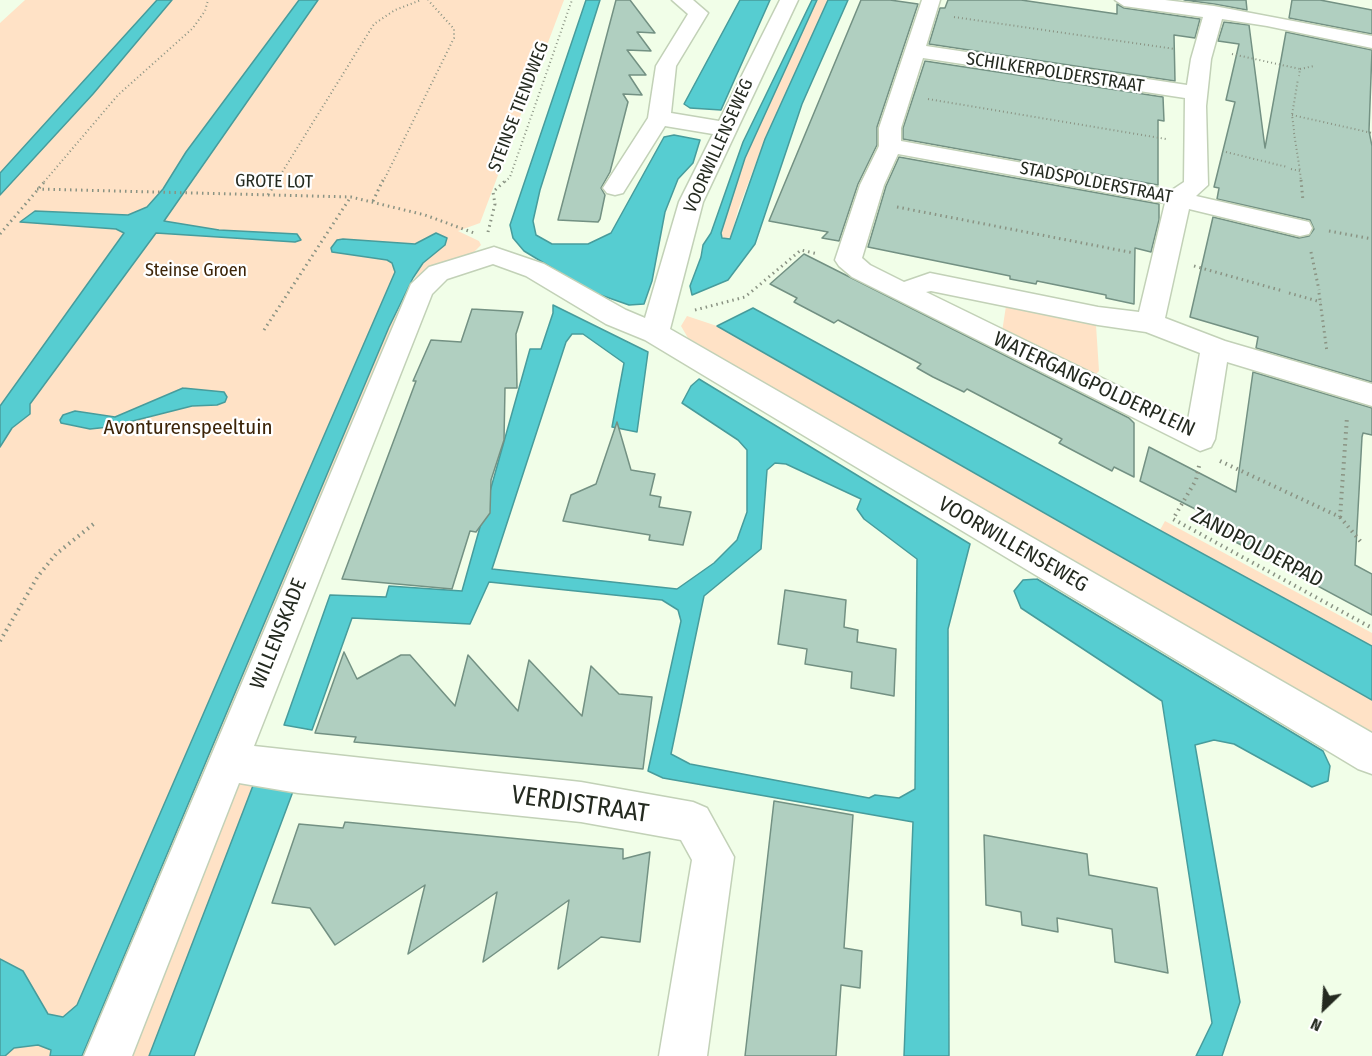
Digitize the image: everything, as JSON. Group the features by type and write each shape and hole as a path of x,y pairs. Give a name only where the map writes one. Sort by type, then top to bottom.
{"street":[{"path":"615,188 659,118 666,66 698,13 681,0"},
{"name":"VOORWILLENSEWEG","path":"655,333 691,202 724,129 789,0"},
{"path":"1124,0 1267,20 1372,42"},
{"path":"1264,0 1267,20"},
{"path":"848,260 867,201 890,146 890,128 928,6"},
{"path":"1150,324 1177,198 1196,185 1197,93 1214,12"},
{"name":"SCHILKERPOLDERSTRAAT","path":"913,50 1197,93"},
{"path":"659,118 724,129"},
{"name":"STADSPOLDERSTRAAT","path":"890,146 1177,198 1304,227"},
{"name":"VOORWILLENSEWEG","path":"494,255 535,270 616,317 655,333 702,363 1372,755"},
{"name":"WILLENSKADE","path":"108,1056 420,290 438,273 494,255"},
{"name":"WATERGANGPOLDERPLEIN","path":"848,260 861,271 1201,447 1215,348"},
{"name":"WATERGANGPOLDERPLEIN","path":"909,295 914,286 930,282 1098,316 1150,324 1215,348 1350,389"},
{"name":"VERDISTRAAT","path":"227,762 298,773 581,802 693,822 713,857 683,1056"}],"path":[{"path":"0,234 118,95 194,28 205,11 208,0"},
{"path":"268,195 374,24 395,10 421,0"},
{"path":"373,201 454,38 454,29 428,0"},
{"name":"STEINSE TIENDWEG","path":"494,255 488,231 495,204 493,192 510,177 572,0"},
{"path":"928,6 1300,69 1314,66"},
{"path":"1300,69 1292,115 1300,171 1304,227 1311,238 1321,302 1350,389 1340,517"},
{"path":"900,95 1197,144 1287,167"},
{"path":"1292,115 1372,133"},
{"path":"1291,169 1300,171"},
{"name":"GROTE LOT","path":"37,189 351,197 425,215 473,231 494,255"},
{"path":"264,330 294,288 321,239 351,197"},
{"path":"867,201 1164,259 1283,291"},
{"path":"1304,227 1372,239"},
{"path":"655,333 683,313 745,297 801,250 848,260"},
{"path":"1289,293 1321,302"},
{"path":"1201,447 1340,517 1361,542"},
{"name":"ZANDPOLDERPAD","path":"1201,447 1196,480 1173,519 1372,627"},
{"path":"0,641 38,576 56,554 96,522"}],"green space":[{"path":"25,0 157,0 0,173 0,23"},
{"name":"Steinse Groen","path":"172,0 564,0 480,223 458,231 479,241 481,245 473,253 441,265 94,1056 82,1056 389,327 419,270 405,282 77,1056 0,1056 0,195 93,94"},
{"path":"817,0 828,0 765,139 738,210 731,237 724,239 721,233 745,158"},
{"path":"1006,306 1096,325 1099,371 1093,377 1002,332"},
{"path":"687,316 717,326 1372,700 1372,742 688,338 681,326"},
{"path":"1165,521 1372,633 1372,646 1160,530"},
{"path":"229,781 254,783 149,1056 121,1056"}],"water":[{"path":"157,0 172,0 93,94 0,195 0,173"},
{"path":"299,0 318,0 164,221 219,230 297,234 301,240 295,242 156,233 30,404 30,414 12,428 0,447 0,406 124,233 116,229 20,222 35,211 128,215 147,207 163,189 186,152"},
{"path":"586,0 600,0 540,190 533,221 536,235 552,244 588,244 611,233 664,137 674,135 700,140 693,163 678,179 665,212 652,281 644,304 629,305 592,292 524,251 513,238 510,225"},
{"path":"740,0 770,0 721,110 690,108 684,104"},
{"path":"812,0 817,0 745,158 721,233 722,238 730,239 765,139 828,0 848,0 802,104 755,244 728,280 692,295 690,286 703,245 711,233 743,142"},
{"path":"436,233 447,238 445,245 423,263 389,327 82,1056 50,1056 51,1050 38,1045 14,1048 5,1056 0,1056 0,959 23,971 48,1014 63,1017 77,1005 395,272 392,263 387,260 332,252 331,248 337,240 343,239 415,244"},
{"path":"553,305 648,352 637,432 612,427 624,363 583,334 572,334 566,342 492,569 677,589 714,563 737,540 747,512 747,450 738,440 682,403 691,386 699,379 970,544 948,629 949,1056 904,1056 913,822 663,778 648,771 681,621 678,610 662,600 489,582 470,624 352,618 312,730 284,725 330,595 386,597 389,586 462,591 530,349 541,349 553,313","holes":["775,463 786,464 861,499 857,509 864,519 917,559 915,789 899,798 875,795 869,798 690,764 671,754 704,596 761,549 767,470"]},
{"path":"753,308 1372,646 1372,700 717,326"},
{"path":"183,388 224,392 227,397 225,402 217,405 192,406 109,427 90,429 61,423 60,420 63,415 75,411 115,417"},
{"path":"1037,579 1323,751 1330,766 1328,781 1312,787 1234,744 1214,740 1195,745 1240,1002 1222,1056 1196,1056 1212,1023 1162,701 1021,608 1014,591 1023,580"},
{"path":"254,783 295,786 194,1056 149,1056"}],"building":[{"path":"616,0 630,0 655,33 637,32 651,51 627,50 646,75 629,75 642,95 623,94 628,102 610,172 601,188 605,195 598,222 558,220"},
{"path":"861,0 890,0 918,4 877,127 877,145 858,184 839,241 822,238 828,232 769,221"},
{"path":"948,0 1021,0 1117,14 1117,4 1124,8 1200,19 1195,38 1174,35 1175,81 929,44 940,8 945,8"},
{"path":"1184,0 1246,0 1247,10 1214,4"},
{"path":"1292,0 1320,0 1372,10 1372,34 1289,18"},
{"path":"1224,22 1249,25 1265,148 1286,32 1372,50 1369,131 1372,146 1372,382 1256,348 1258,337 1190,317 1213,217 1299,238 1309,236 1314,229 1310,220 1217,199 1219,188 1214,187 1235,102 1226,100 1239,44 1218,41"},
{"path":"925,61 1163,97 1164,121 1158,120 1158,185 903,139 903,128"},
{"path":"899,157 1159,204 1159,220 1151,252 1135,248 1134,304 1106,298 1106,295 1037,281 1036,284 1010,279 1010,276 868,247 886,186"},
{"path":"804,254 1129,418 1134,423 1134,477 1114,467 1112,471 1059,443 1062,439 967,389 964,392 917,368 921,364 838,320 834,323 794,302 797,298 770,284"},
{"path":"472,309 523,312 516,334 517,388 505,388 504,440 491,480 490,513 476,532 470,531 452,589 342,579 416,381 413,381 431,340 461,342"},
{"path":"1253,372 1372,408 1372,435 1363,433 1362,437 1355,565 1372,574 1372,615 1202,524 1207,515 1140,481 1149,447 1236,492"},
{"path":"617,422 631,470 655,474 650,495 661,497 659,507 691,512 683,545 649,540 650,535 563,521 571,495 596,484"},
{"path":"785,590 846,600 844,627 858,630 857,642 896,649 894,696 851,688 852,672 805,664 807,649 778,644"},
{"path":"344,652 357,679 401,655 410,655 455,706 468,655 518,711 529,660 582,716 591,666 619,694 652,697 643,769 354,742 356,737 315,733"},
{"path":"774,801 853,815 844,948 862,951 860,988 841,985 836,1056 745,1056"},
{"path":"345,822 623,849 623,859 650,852 640,942 601,937 558,969 569,900 483,962 497,892 408,954 425,885 335,945 310,908 272,903 299,824 343,828"},
{"path":"984,835 1087,854 1089,875 1157,888 1168,973 1115,962 1112,929 1057,918 1058,932 1022,925 1021,912 986,905"}],"park label":[{"name":"Avonturenspeeltuin","path":"188,428"}]}
